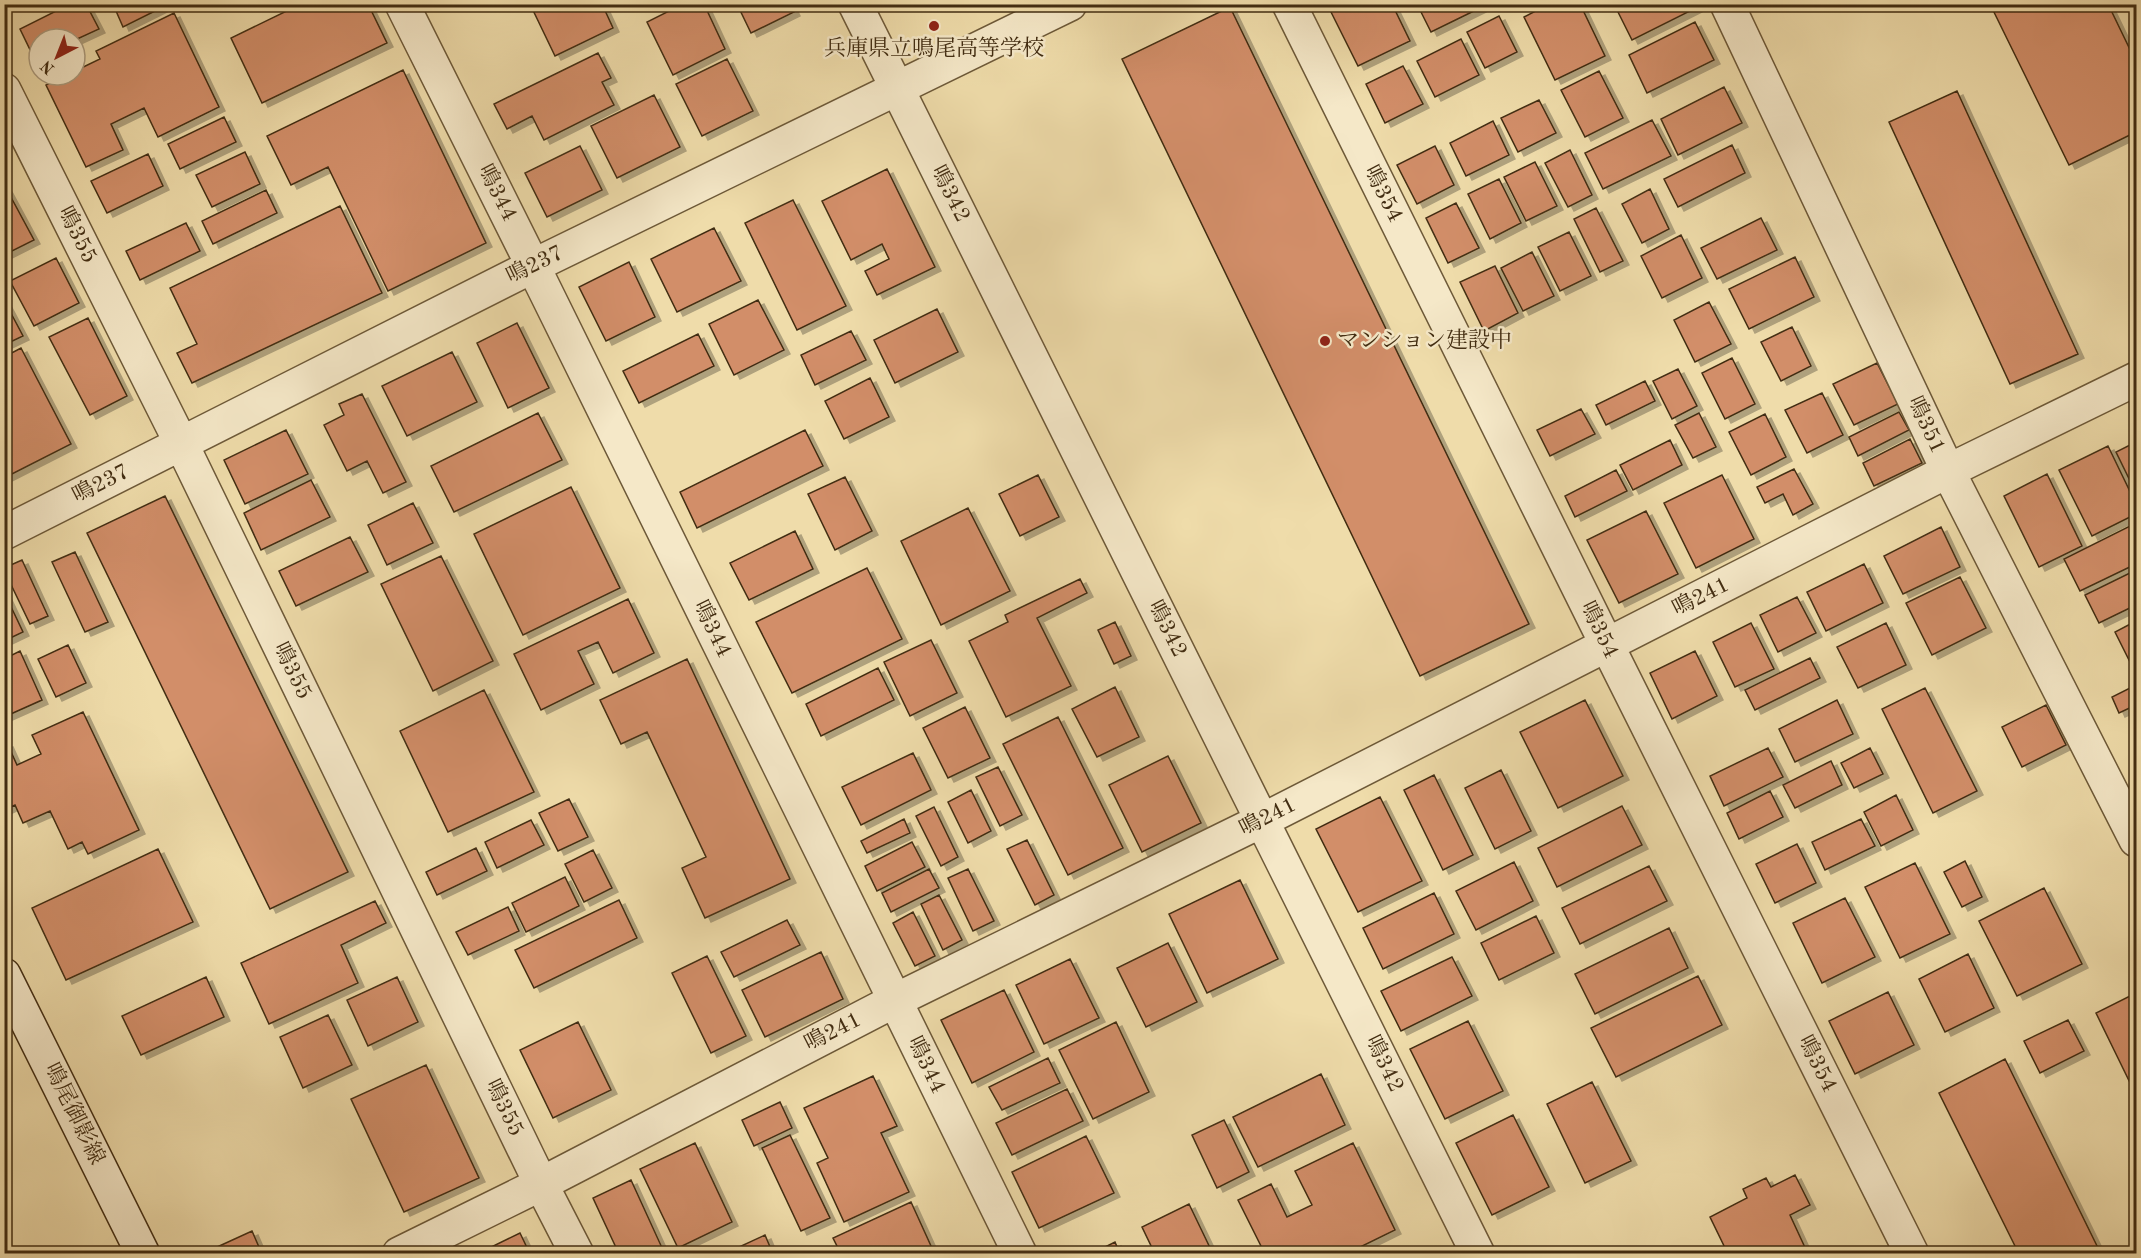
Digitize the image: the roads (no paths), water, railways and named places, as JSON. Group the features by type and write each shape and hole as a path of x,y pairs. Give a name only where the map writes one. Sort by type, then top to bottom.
{"street":[{"name":"鳴344","path":"402,4 534,266 1020,1254"},
{"name":"鳴342","path":"855,4 1478,1254"},
{"name":"鳴237","path":"4,533 534,266 1070,4"},
{"name":"鳴354","path":"1289,4 1912,1254"},
{"name":"鳴351","path":"1727,4 1948,471 2136,840"},
{"name":"鳴355","path":"4,90 181,443 577,1254"},
{"name":"鳴241","path":"399,1254 541,1184 894,1001 1263,820 1948,471 2136,379"},
{"name":"鳴尾御影線","path":"4,975 143,1254"}],"place":[{"name":"兵庫県立鳴尾高等学校","path":"934,26"},
{"name":"マンション建設中","path":"1325,341"}]}
